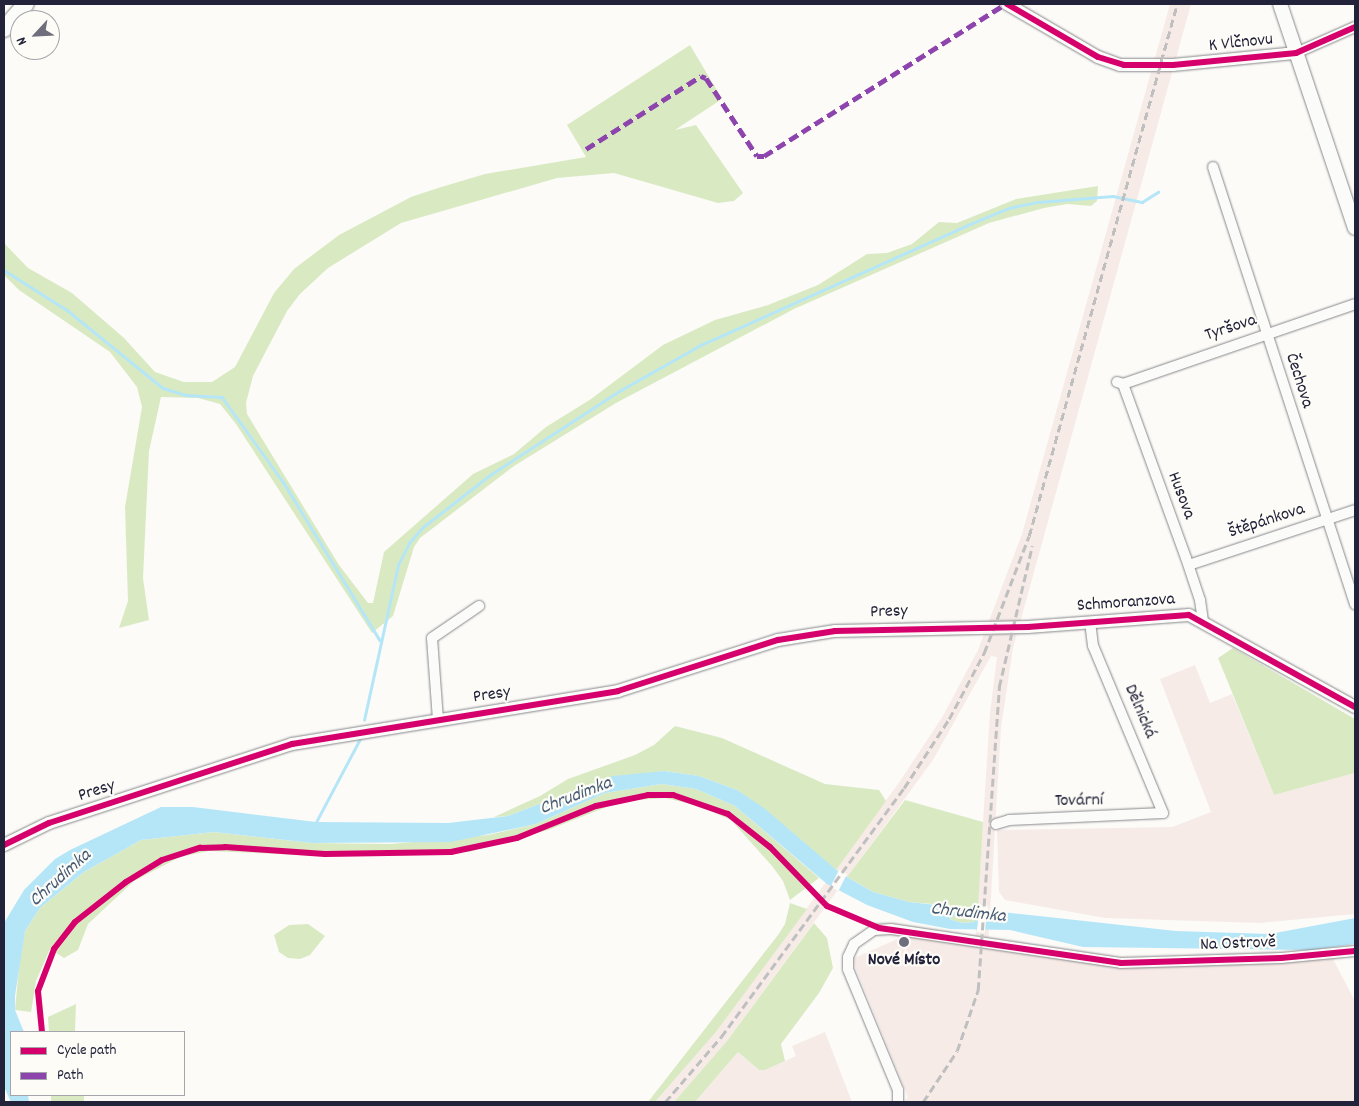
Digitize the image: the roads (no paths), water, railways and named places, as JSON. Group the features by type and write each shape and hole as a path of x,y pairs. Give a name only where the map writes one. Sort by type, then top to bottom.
{"main road":[{"path":"4,29 26,4"},
{"path":"1280,4 1355,228"}],"street":[{"name":"K Vlčnovu","path":"1007,4 1114,64 1190,64 1296,53"},
{"path":"1296,53 1355,27"},
{"name":"Čechova","path":"1213,167 1355,605"},
{"name":"Tyršova","path":"1120,383 1355,304"},
{"name":"Husova","path":"1120,383 1189,565 1203,621"},
{"name":"Štěpánkova","path":"1189,565 1355,510"},
{"path":"438,720 432,638 479,606"},
{"name":"Schmoranzova","path":"995,628 1177,614 1203,621 1355,707"},
{"name":"Dělnická","path":"1090,622 1093,646 1163,813"},
{"name":"Presy","path":"4,845 49,823 292,744 618,691 754,647 808,634 877,628 995,628"},
{"name":"Tovární","path":"996,824 1009,820 1163,813"},
{"name":"Na Ostrově","path":"898,1102 898,1090 848,969 852,947 865,934 891,928 1121,962 1281,958 1355,951"}],"water":[{"name":"Chrudimka","path":"664,771 699,776 737,790 764,808 840,873 873,892 909,902 1176,931 1270,934 1355,918 1355,944 1312,950 1083,947 1010,930 950,929 913,922 867,905 827,884 735,806 696,789 662,784 605,793 536,824 451,842 312,843 214,832 141,840 84,872 40,908 25,931 15,996 15,1010 24,1031 10,1031 10,1096 28,1096 29,1102 11,1102 4,1087 4,923 24,890 55,859 70,850 161,807 193,807 316,822 448,823 508,816 613,776","holes":["958,914 974,918 975,922 962,923 949,919"]}],"waterway":[{"path":"364,720 398,565 409,543 423,527 490,475 621,390 701,345 968,225 1009,208 1038,202 1113,196 1142,202 1158,192"},
{"path":"4,270 67,310 163,388 186,395 222,397 284,483 380,640"},
{"path":"315,824 361,737"}],"railway":[{"path":"665,1102 721,1037 904,788 949,719 984,653 1029,536 1177,4"},
{"path":"923,1102 957,1051 978,990 999,687 1032,546"}],"place":[{"name":"Nové Místo","path":"904,942"}]}
